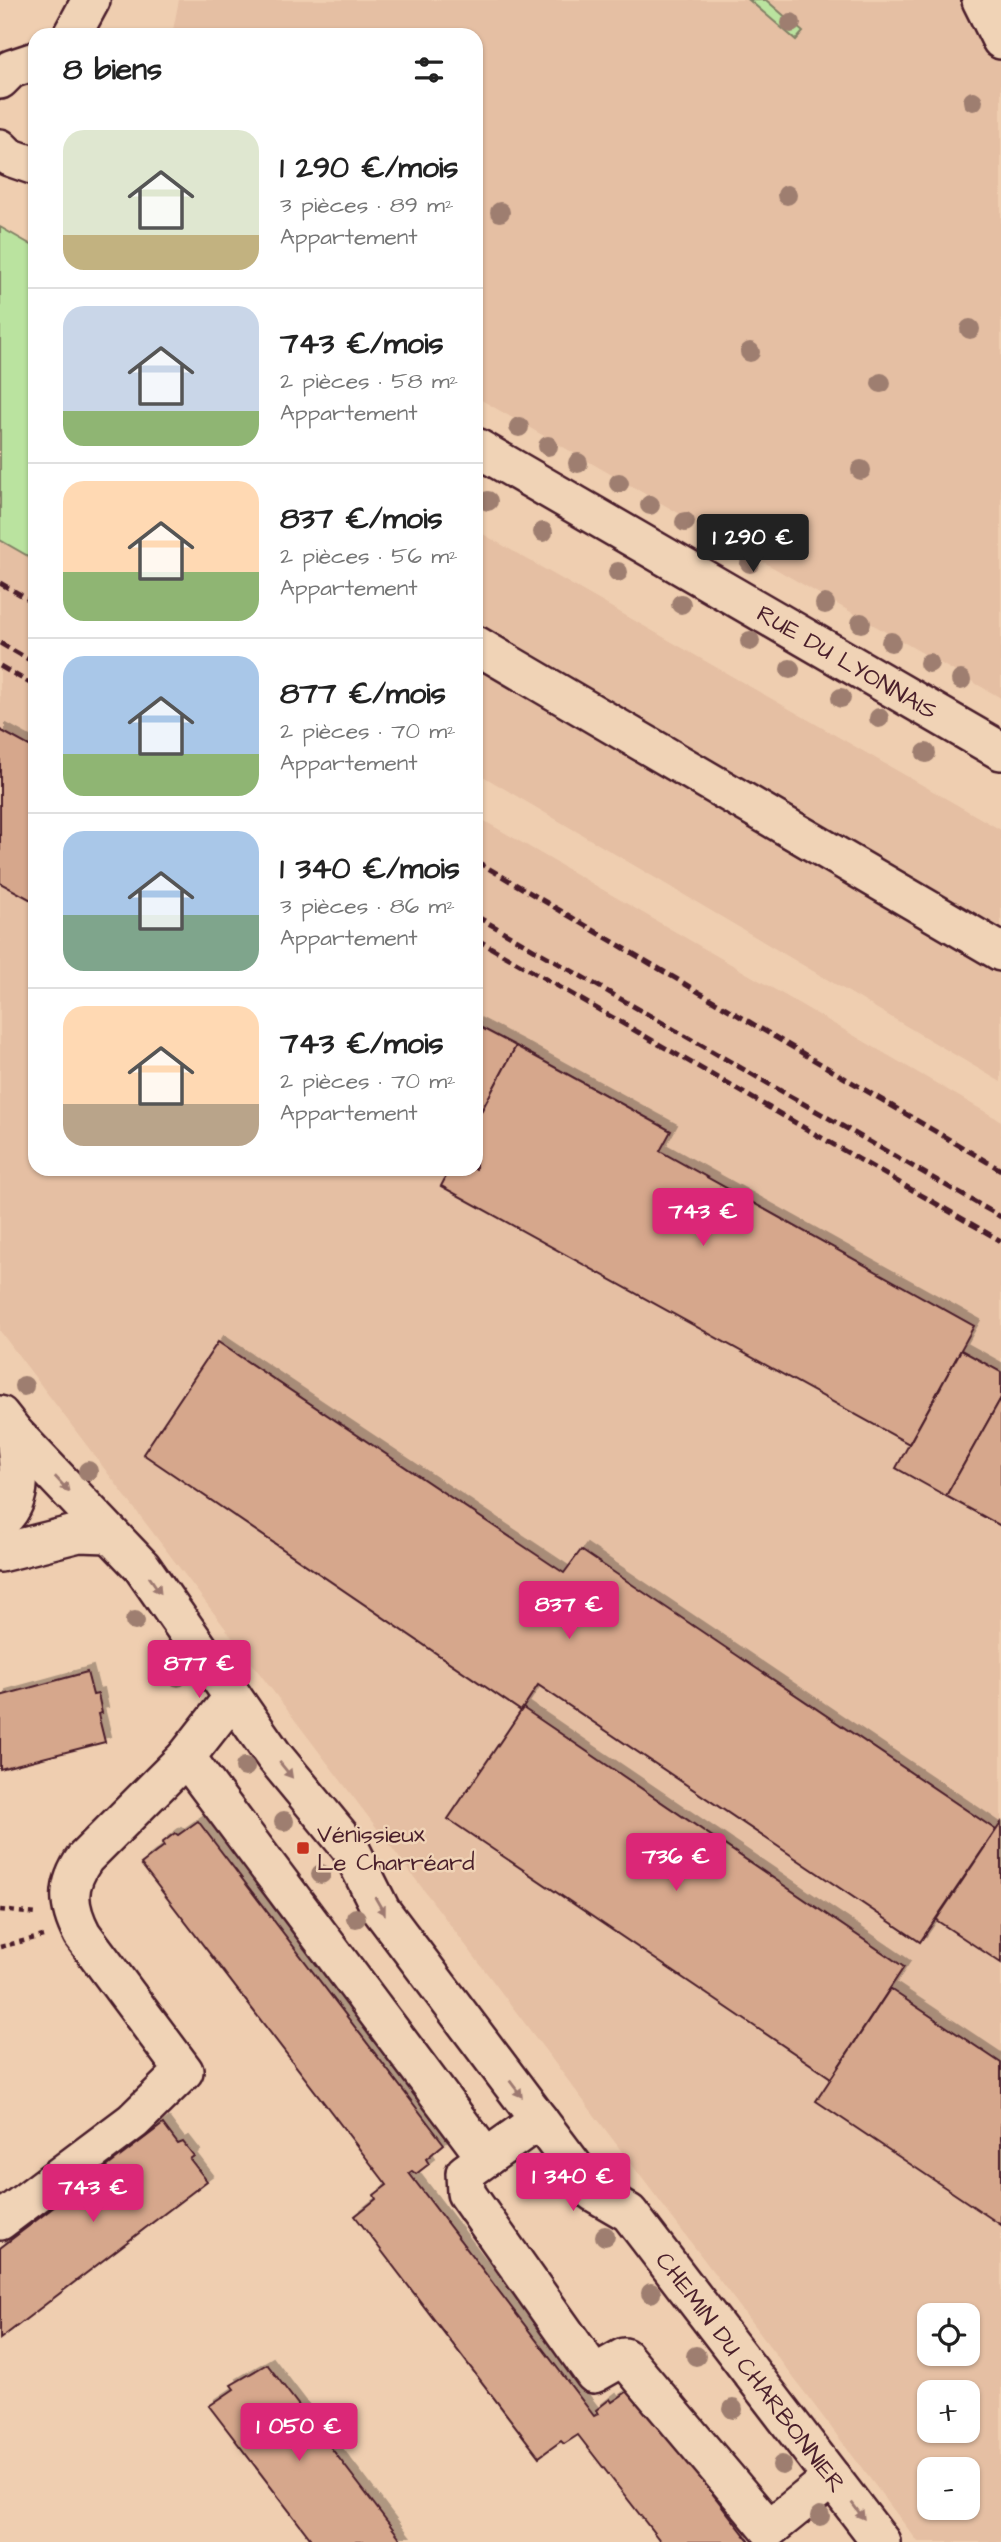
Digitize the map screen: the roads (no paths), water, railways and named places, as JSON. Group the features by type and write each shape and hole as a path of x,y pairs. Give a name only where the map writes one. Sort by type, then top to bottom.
{"street":[{"path":"76,28 91,0"},
{"path":"981,0 1001,40"},
{"path":"0,80 11,69 28,63"},
{"path":"0,148 9,156 28,163"},
{"name":"RUE DU LYONNAIS","path":"483,451 1001,751"},
{"path":"483,649 1001,952"},
{"path":"0,1521 8,1515 16,1501 19,1486 8,1424"},
{"name":"CHEMIN DU CHARBONNIER","path":"8,1424 142,1567 274,1756 350,1848 382,1910 593,2192 629,2213 881,2542"},
{"path":"0,1553 79,1533 109,1534"},
{"path":"0,2221 133,2121 184,2071 82,1934 73,1917 69,1892 74,1873 85,1858 186,1758 233,1697"},
{"path":"186,1758 486,2158"},
{"path":"539,2120 465,2173 466,2193 594,2374 624,2357 769,2529 832,2477"}],"railway":[{"path":"0,583 28,599"},
{"path":"0,643 28,659"},
{"path":"0,666 28,682"},
{"path":"483,865 1001,1170"},
{"path":"483,920 1001,1217"},
{"path":"483,943 1001,1241"}],"place":[{"name":"Vénissieux Le Charréard","path":"303,1848"}]}
